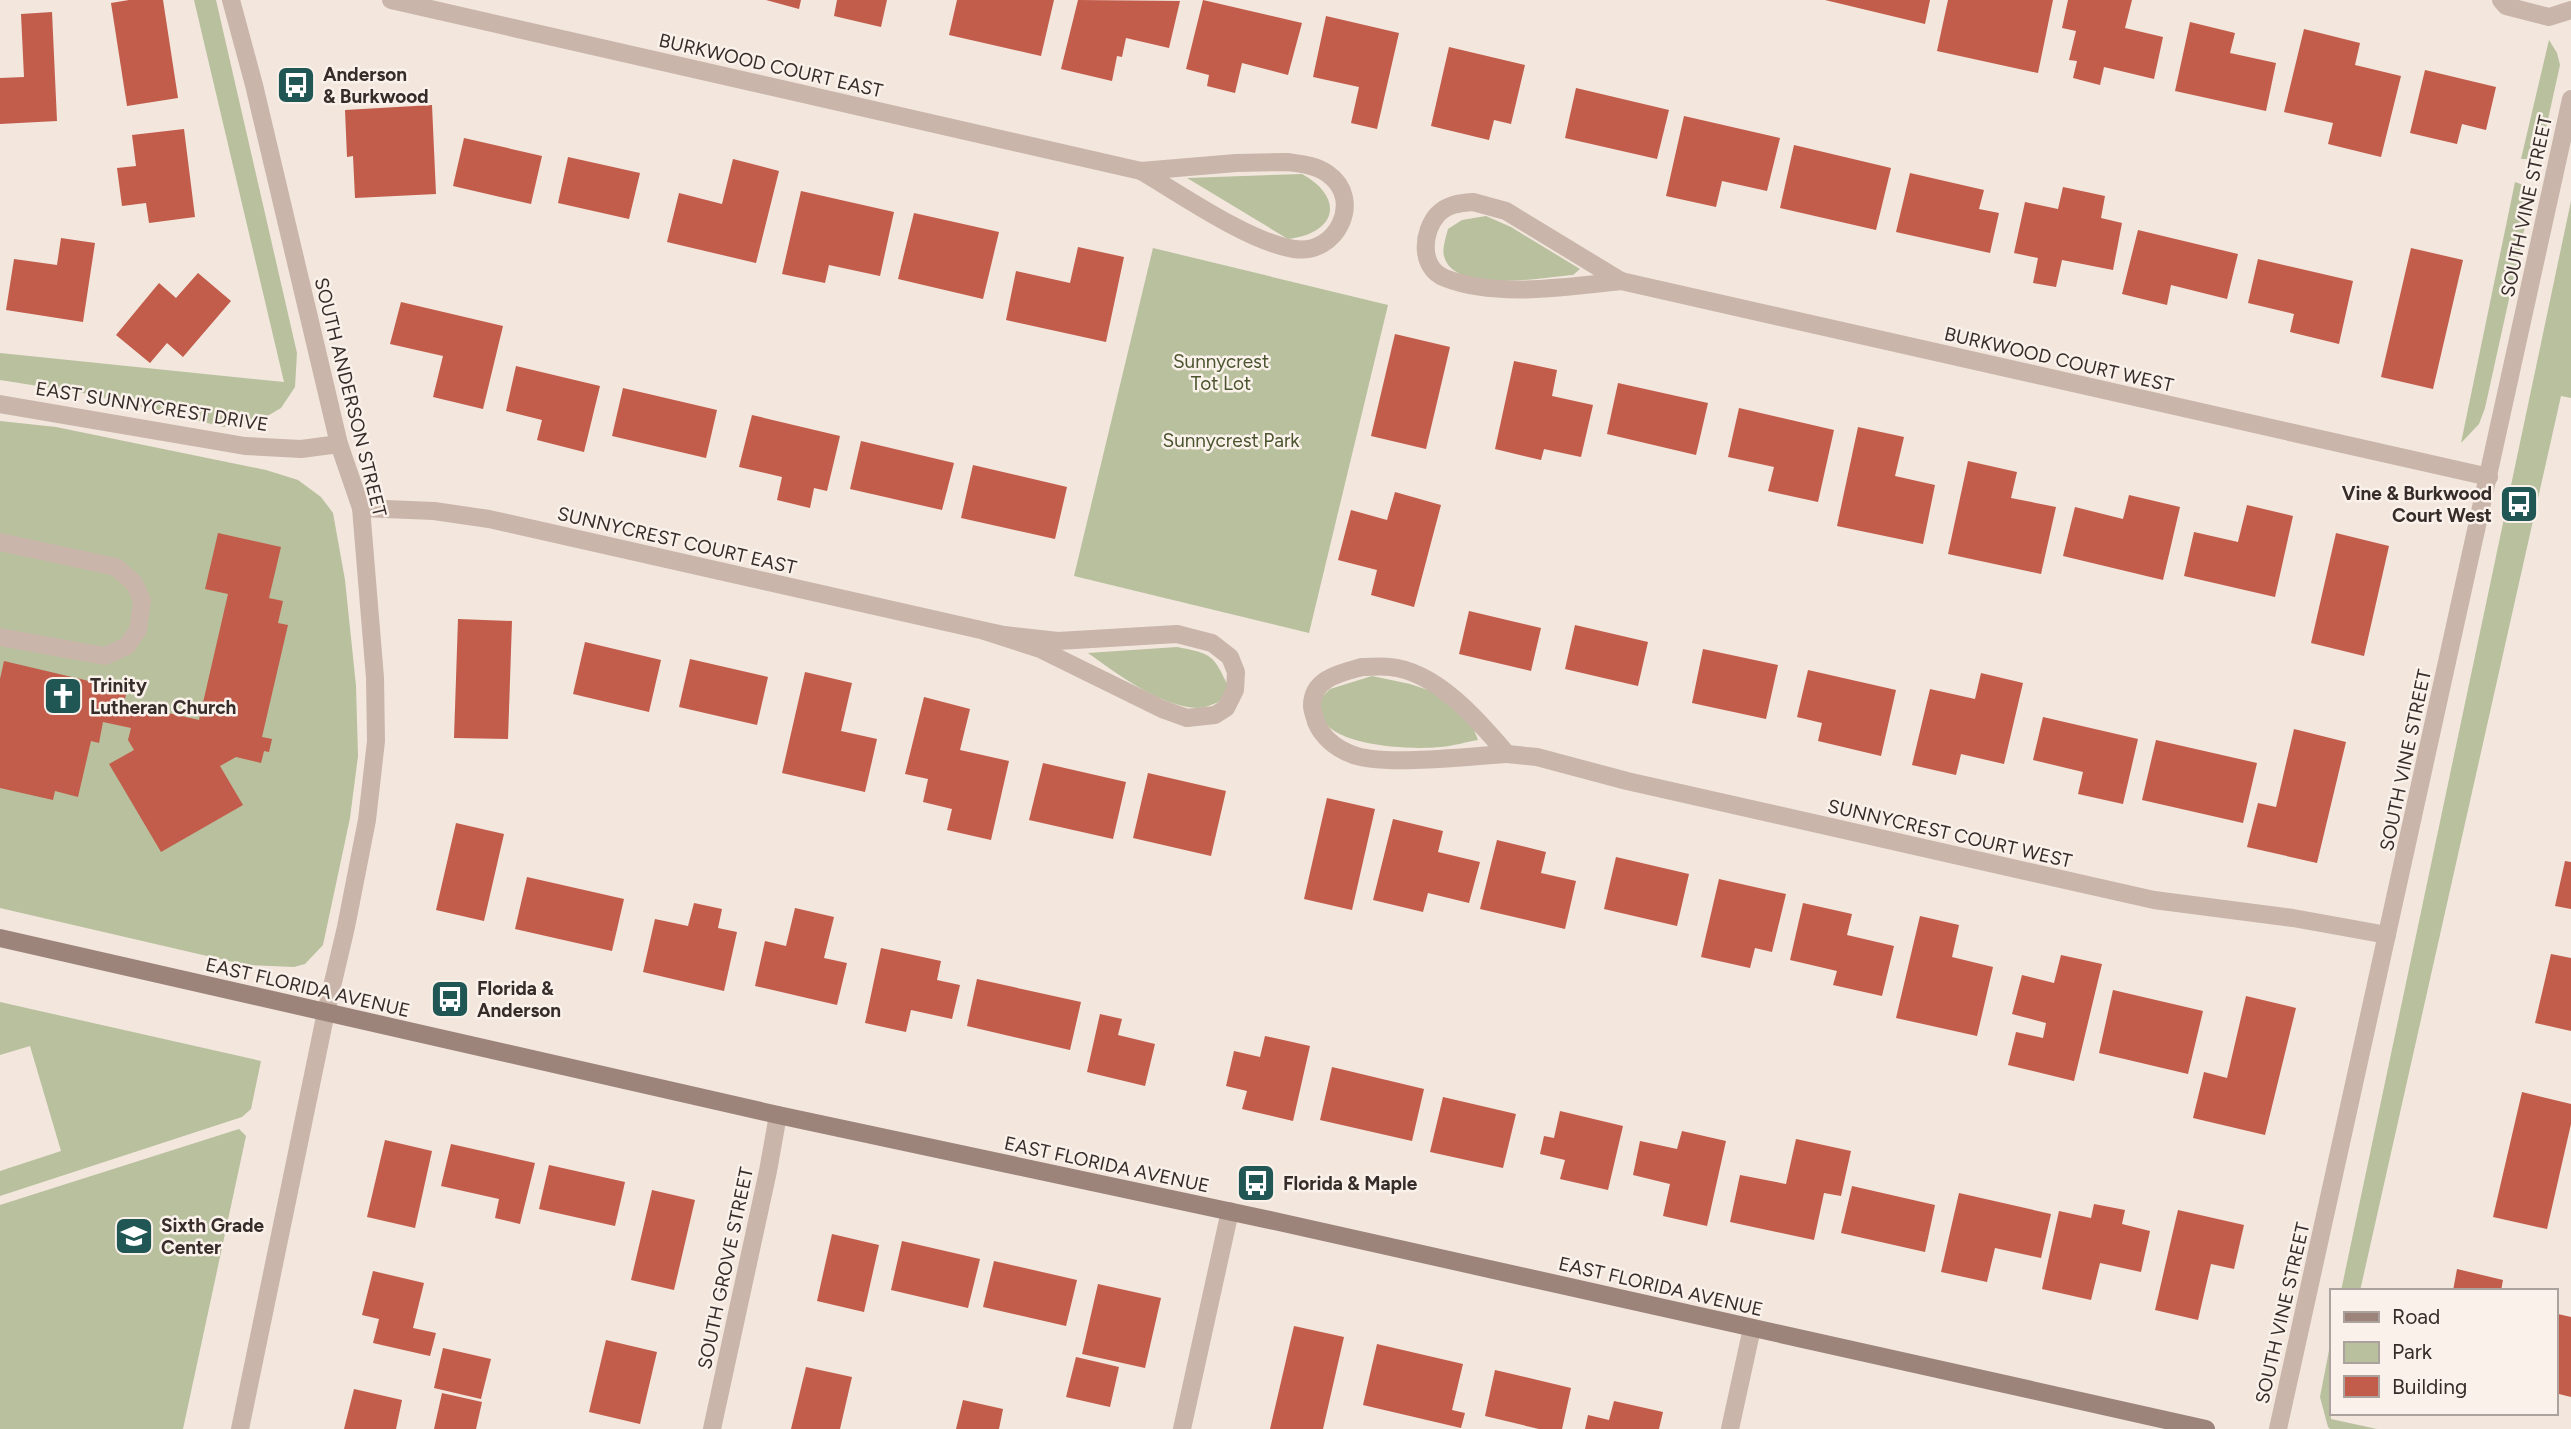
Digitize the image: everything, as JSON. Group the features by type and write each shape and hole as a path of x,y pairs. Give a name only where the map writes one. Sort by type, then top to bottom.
{"main road":[{"name":"EAST FLORIDA AVENUE","path":"0,938 778,1115 1230,1211 2206,1429"}],"street":[{"name":"SOUTH ANDERSON STREET","path":"231,0 254,85 339,444 361,508 376,741 367,820 346,927 240,1429"},
{"name":"BURKWOOD COURT EAST","path":"391,0 1141,171 1257,237 1293,249 1307,250 1328,242 1339,229 1345,211 1341,192 1330,175 1312,166 1287,162 1236,163 1141,171"},
{"path":"2501,0 2506,6 2549,17 2571,10"},
{"name":"SOUTH VINE STREET","path":"2278,1429 2571,99"},
{"name":"BURKWOOD COURT WEST","path":"1621,281 1550,289 1472,287 1441,277 1430,265 1425,245 1428,232 1439,214 1455,203 1473,202 1506,211 1621,281 2489,477"},
{"name":"EAST SUNNYCREST DRIVE","path":"0,404 245,446 301,449 339,444"},
{"name":"SUNNYCREST COURT EAST","path":"361,508 434,510 489,519 1004,635 1058,641 1177,634 1212,643 1230,657 1236,672 1235,691 1226,708 1215,715 1187,718 1162,709 1040,649 981,630"},
{"path":"0,542 116,567 134,583 142,600 138,630 127,646 105,656 0,637"},
{"name":"SUNNYCREST COURT WEST","path":"1507,754 1479,721 1449,695 1420,677 1392,667 1362,667 1329,677 1315,690 1311,708 1318,728 1332,744 1352,755 1386,760 1507,754 1537,757 1640,784 2154,900 2293,918 2387,935"},
{"name":"SOUTH GROVE STREET","path":"712,1429 778,1115"},
{"path":"1182,1429 1230,1211"},
{"path":"1730,1429 1752,1328"}],"green space":[{"path":"194,0 216,0 297,353 295,387 281,408 259,421 224,427 83,393 0,380 0,353 284,382"},
{"path":"2549,40 2560,65 2541,151 2532,159 2521,159"},
{"path":"1302,174 1325,193 1330,213 1317,230 1288,239 1187,178"},
{"path":"2515,182 2526,188 2531,199 2485,408 2479,424 2461,443"},
{"path":"2571,201 2571,398 2561,396 2360,1289 2341,1289"},
{"path":"1486,216 1511,227 1580,269 1573,275 1522,280 1481,280 1464,276 1451,268 1444,256 1448,229 1462,220"},
{"name":"Sunnycrest Park","path":"1153,248 1388,305 1309,633 1074,576"},
{"path":"0,421 56,427 266,470 298,480 321,497 333,513 345,580 356,686 358,756 350,818 323,945 305,964 294,967 246,965 0,908"},
{"path":"1177,647 1205,654 1219,667 1228,686 1219,702 1198,708 1169,702 1140,688 1088,653"},
{"path":"1372,676 1434,692 1472,725 1478,740 1441,747 1393,747 1356,740 1327,726 1319,713 1320,699 1330,689"},
{"path":"0,1002 261,1061 251,1109 242,1117 0,1196 0,1171 61,1151 30,1046 0,1055"},
{"path":"239,1129 246,1136 183,1429 0,1429 0,1205"},
{"path":"2330,1345 2331,1419 2377,1429 2330,1429 2320,1397"}],"building":[{"path":"163,0 178,98 127,106 111,3"},
{"path":"766,0 801,0 799,9"},
{"path":"837,0 887,0 881,27 834,16"},
{"path":"957,0 1054,0 1041,56 949,35"},
{"path":"1078,0 1180,1 1169,48 1126,38 1122,57 1117,56 1112,81 1061,69"},
{"path":"1203,0 1302,23 1288,75 1242,63 1235,93 1207,86 1209,75 1186,69"},
{"path":"1825,0 1930,0 1925,24"},
{"path":"1948,0 2053,0 2038,73 1937,51"},
{"path":"2068,0 2132,0 2125,28 2163,37 2154,79 2104,67 2100,85 2073,78 2077,61 2069,60 2076,31 2062,28"},
{"path":"52,12 57,121 0,124 0,78 24,77 21,14"},
{"path":"1326,16 1399,33 1377,129 1351,123 1359,87 1313,77"},
{"path":"2190,22 2235,33 2230,53 2276,63 2266,111 2175,91"},
{"path":"2304,29 2360,43 2355,65 2401,76 2381,157 2328,144 2333,123 2284,112"},
{"path":"1449,47 1525,65 1511,124 1494,120 1489,140 1431,126"},
{"path":"2425,70 2496,87 2486,130 2462,124 2457,144 2410,133"},
{"path":"1576,88 1669,110 1657,159 1565,138"},
{"path":"432,105 436,194 355,198 353,156 347,157 345,110"},
{"path":"1684,116 1780,138 1767,191 1722,181 1716,207 1666,196"},
{"path":"184,129 195,217 149,223 146,203 122,206 117,168 136,166 132,135"},
{"path":"464,138 542,156 531,204 453,186"},
{"path":"1794,145 1891,168 1876,230 1780,208"},
{"path":"568,157 640,173 629,219 558,203"},
{"path":"733,159 779,171 756,263 667,242 679,193 722,204"},
{"path":"1910,173 1984,190 1979,209 1999,213 1990,253 1896,232"},
{"path":"2063,187 2105,196 2101,218 2122,223 2113,270 2062,260 2056,287 2033,283 2038,258 2014,253 2025,202 2058,209"},
{"path":"801,191 894,212 880,276 829,265 825,283 782,274"},
{"path":"914,213 999,232 983,299 898,279"},
{"path":"2138,230 2238,254 2227,299 2171,285 2167,305 2122,294"},
{"path":"61,238 95,243 83,322 6,310 14,259 57,265"},
{"path":"1078,247 1124,257 1106,342 1006,320 1016,271 1070,283"},
{"path":"2411,248 2463,260 2433,389 2381,377"},
{"path":"2258,259 2353,281 2339,344 2290,332 2294,314 2248,303"},
{"path":"198,273 231,301 183,357 167,343 150,363 116,335 159,283 176,298"},
{"path":"401,302 503,326 483,409 433,397 443,356 390,344"},
{"path":"1395,334 1450,347 1426,449 1371,436"},
{"path":"1514,361 1557,370 1552,396 1593,405 1581,457 1544,449 1541,460 1495,449"},
{"path":"516,366 600,386 584,452 537,440 542,420 506,411"},
{"path":"1618,383 1708,403 1696,455 1607,434"},
{"path":"623,388 717,410 706,458 612,436"},
{"path":"1739,408 1834,430 1818,502 1768,491 1774,467 1728,457"},
{"path":"752,415 840,436 827,491 814,488 810,508 777,500 782,477 739,467"},
{"path":"1858,427 1904,437 1895,476 1935,485 1923,544 1837,526"},
{"path":"861,441 954,463 942,510 850,489"},
{"path":"1968,461 2017,472 2011,498 2056,507 2041,574 1948,554"},
{"path":"973,465 1067,487 1055,539 961,518"},
{"path":"1395,492 1441,505 1414,607 1371,595 1377,570 1338,560 1351,510 1387,520"},
{"path":"2129,495 2180,507 2163,580 2063,556 2075,507 2123,519"},
{"path":"2247,505 2293,516 2275,597 2184,576 2194,532 2238,542"},
{"name":"Trinity Lutheran Church","path":"218,533 281,547 269,598 283,601 278,623 288,625 262,737 272,739 269,752 264,751 261,763 236,757 220,766 243,805 161,852 109,764 134,750 128,740 131,728 103,722 99,743 91,741 78,797 55,791 53,800 0,788 0,679 4,661 127,690 124,703 199,720 228,594 205,589"},
{"path":"2336,533 2389,546 2364,656 2311,643"},
{"path":"1469,611 1541,628 1531,671 1459,654"},
{"path":"458,619 512,621 508,739 454,738"},
{"path":"1575,625 1648,642 1638,686 1565,669"},
{"path":"585,642 661,660 649,712 573,694"},
{"path":"1703,649 1778,665 1766,719 1692,703"},
{"path":"690,659 768,677 757,725 679,707"},
{"path":"1808,670 1896,690 1881,756 1818,741 1822,723 1797,717"},
{"path":"805,672 852,683 841,731 877,739 865,792 782,773"},
{"path":"1981,673 2023,683 2004,764 1961,754 1956,775 1912,765 1930,689 1975,699"},
{"path":"924,697 970,709 960,750 1009,761 991,840 947,830 952,809 923,802 928,779 905,774"},
{"path":"2043,717 2138,739 2123,804 2078,794 2083,772 2033,760"},
{"path":"2294,729 2346,742 2317,863 2247,847 2258,803 2276,807"},
{"path":"2156,740 2257,763 2243,823 2142,800"},
{"path":"1043,763 1126,782 1113,839 1029,820"},
{"path":"1148,773 1226,791 1211,856 1133,838"},
{"path":"1327,798 1375,809 1352,910 1304,899"},
{"path":"1393,819 1443,831 1438,852 1480,862 1469,903 1428,893 1423,912 1373,900"},
{"path":"456,823 504,834 484,921 436,910"},
{"path":"1497,840 1546,852 1541,873 1576,881 1565,929 1480,909"},
{"path":"1616,857 1689,874 1677,926 1604,909"},
{"path":"2565,861 2571,862 2571,909 2555,906"},
{"path":"527,877 624,899 612,951 515,929"},
{"path":"1719,879 1786,894 1772,952 1755,948 1750,968 1701,957"},
{"path":"694,903 722,909 718,928 737,932 724,991 643,972 655,919 688,926"},
{"path":"1803,903 1852,914 1847,935 1894,946 1882,996 1833,985 1837,971 1790,960"},
{"path":"795,908 834,917 824,958 847,963 837,1005 755,986 765,941 786,946"},
{"path":"1920,916 1959,925 1952,957 1993,967 1977,1036 1896,1018"},
{"path":"881,948 941,961 937,980 960,985 952,1019 911,1010 906,1032 865,1023"},
{"path":"2551,954 2571,958 2571,1031 2535,1023"},
{"path":"2061,955 2102,964 2074,1081 2008,1065 2016,1032 2043,1038 2046,1023 2012,1014 2022,975 2054,983"},
{"path":"977,979 1081,1002 1070,1050 967,1026"},
{"path":"2113,990 2203,1011 2188,1074 2099,1053"},
{"path":"2246,996 2296,1008 2265,1135 2193,1118 2204,1072 2227,1078"},
{"path":"1100,1014 1122,1019 1118,1035 1155,1044 1145,1086 1087,1072"},
{"path":"1265,1036 1310,1046 1293,1121 1242,1109 1247,1091 1226,1086 1234,1051 1260,1057"},
{"path":"1332,1067 1424,1089 1412,1141 1320,1120"},
{"path":"2522,1092 2571,1104 2571,1124 2547,1229 2493,1217"},
{"path":"1443,1097 1516,1114 1503,1168 1430,1152"},
{"path":"1560,1111 1623,1126 1608,1190 1560,1179 1565,1160 1540,1154 1544,1136 1554,1138"},
{"path":"1682,1131 1726,1141 1707,1226 1663,1216 1670,1184 1633,1175 1640,1141 1677,1149"},
{"path":"1796,1139 1851,1151 1841,1196 1824,1193 1814,1240 1730,1222 1740,1175 1786,1184"},
{"path":"385,1140 432,1151 415,1228 367,1217"},
{"path":"451,1144 535,1163 520,1224 495,1218 499,1199 441,1186"},
{"path":"549,1165 625,1182 615,1226 539,1209"},
{"path":"1852,1186 1935,1205 1925,1252 1841,1233"},
{"path":"652,1190 695,1200 674,1290 631,1280"},
{"path":"1959,1193 2051,1214 2041,1258 1995,1248 1987,1282 1941,1272"},
{"path":"2094,1204 2125,1210 2122,1224 2150,1231 2141,1272 2100,1263 2091,1300 2042,1289 2059,1211 2091,1218"},
{"path":"2178,1210 2244,1225 2234,1269 2211,1264 2198,1320 2155,1310"},
{"path":"832,1234 879,1245 864,1312 817,1301"},
{"path":"902,1241 980,1259 968,1308 891,1290"},
{"path":"994,1261 1077,1280 1066,1326 983,1307"},
{"path":"2457,1269 2503,1280 2501,1289 2453,1289"},
{"path":"373,1271 424,1283 413,1328 436,1333 430,1356 373,1343 379,1319 362,1315"},
{"path":"1098,1284 1161,1298 1145,1368 1082,1354"},
{"path":"2558,1314 2571,1317 2571,1397 2557,1394"},
{"path":"1294,1326 1344,1337 1323,1429 1270,1429"},
{"path":"606,1340 657,1352 640,1424 589,1412"},
{"path":"1377,1344 1463,1364 1452,1410 1465,1413 1461,1428 1363,1405"},
{"path":"443,1348 491,1359 481,1399 434,1388"},
{"path":"1076,1357 1119,1367 1110,1407 1066,1397"},
{"path":"806,1367 852,1377 840,1429 791,1429"},
{"path":"1495,1370 1571,1388 1562,1429 1539,1429 1485,1416"},
{"path":"354,1389 402,1400 396,1429 344,1429"},
{"path":"442,1393 482,1402 476,1429 434,1429"},
{"path":"963,1400 1003,1409 999,1429 956,1429"},
{"path":"1614,1401 1663,1412 1659,1429 1585,1429 1588,1415 1609,1420"}],"place":[{"name":"Anderson & Burkwood","path":"296,85"},
{"name":"Vine & Burkwood Court West","path":"2519,504"},
{"name":"Trinity Lutheran Church","path":"63,696"},
{"name":"Florida & Anderson","path":"450,999"},
{"name":"Florida & Maple","path":"1256,1183"},
{"name":"Sixth Grade Center","path":"134,1236"}],"park label":[{"name":"Sunnycrest Tot Lot","path":"1221,372"}]}
